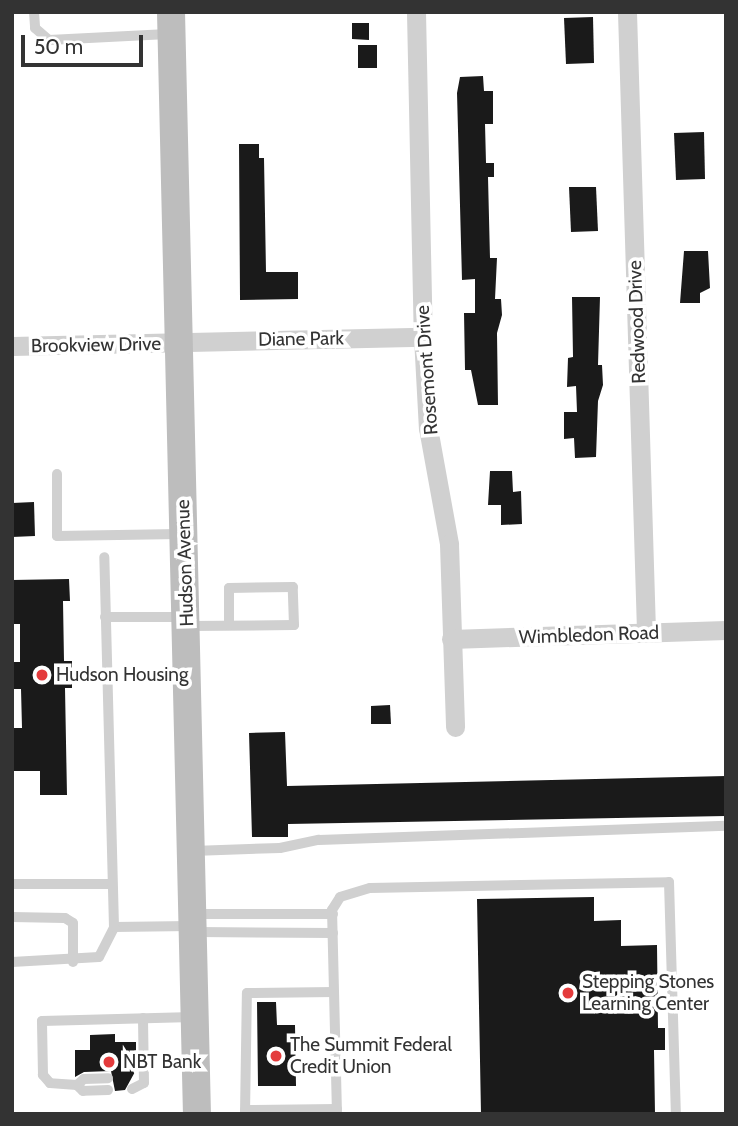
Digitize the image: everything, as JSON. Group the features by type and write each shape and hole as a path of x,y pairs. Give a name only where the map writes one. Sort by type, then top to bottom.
{"main road":[{"name":"Hudson Avenue","path":"171,23 183,534 188,621 197,1114"}],"street":[{"name":"Rosemont Drive","path":"416,12 423,337 428,428 449,544 455,727"},
{"name":"Redwood Drive","path":"626,12 646,632"},
{"name":"Diane Park","path":"179,344 423,337"},
{"name":"Brookview Drive","path":"12,346 179,344"},
{"name":"Wimbledon Road","path":"451,639 726,630"}],"lane":[{"path":"34,12 35,29 49,40 171,23"},
{"path":"57,474 57,536 183,534"},
{"path":"12,962 73,962 99,957 114,927 104,557"},
{"path":"105,617 229,625 294,625 293,587 229,588 229,625"},
{"path":"192,851 280,848 319,840 726,826"},
{"path":"334,992 247,993 245,1112 337,1112 333,914 340,897 370,888 669,882 676,1114"},
{"path":"12,884 112,884"},
{"path":"114,927 333,914"},
{"path":"12,917 65,918 73,923 73,962"},
{"path":"192,924 333,933"},
{"path":"108,1078 84,1079 77,1085 54,1085 43,1075 41,1021 194,1017"},
{"path":"134,1083 144,1083 143,1018"},
{"path":"77,1085 83,1091 108,1090"}],"building":[{"path":"593,17 594,63 566,64 564,18"},
{"path":"352,23 369,23 369,40 352,39"},
{"path":"358,45 377,45 377,68 358,68"},
{"path":"483,76 484,91 493,91 493,124 485,124 486,163 494,163 494,177 488,177 490,258 497,258 495,299 501,299 502,315 497,333 498,405 478,405 471,370 465,370 464,313 475,313 475,279 462,280 457,93 460,77"},
{"path":"704,132 705,179 676,180 674,133"},
{"path":"239,144 259,144 259,158 264,158 266,272 298,272 298,299 240,300"},
{"path":"569,187 596,187 598,231 571,232"},
{"path":"684,251 708,251 710,288 700,293 700,303 680,303"},
{"path":"572,297 600,297 598,365 602,365 603,385 598,401 596,457 575,458 574,438 564,439 564,412 577,412 576,386 567,387 568,358 573,357"},
{"path":"490,471 512,471 513,492 521,491 522,524 501,525 501,505 488,505"},
{"path":"34,502 35,536 12,537 12,503"},
{"name":"Hudson Housing","path":"69,579 70,601 63,601 64,661 72,661 72,688 65,688 67,795 40,795 40,771 12,771 12,728 22,728 21,689 12,689 12,662 20,662 20,624 12,624 12,580"},
{"path":"390,705 391,724 371,724 371,706"},
{"path":"285,732 287,786 726,776 726,816 288,824 288,837 252,837 249,733"},
{"name":"Stepping Stones Learning Center","path":"594,897 594,921 621,920 621,946 657,945 658,1028 665,1028 665,1050 654,1050 655,1114 481,1114 477,899"},
{"name":"The Summit Federal Credit Union","path":"257,1002 276,1002 277,1025 295,1025 296,1086 258,1086"},
{"path":"115,1034 115,1042 136,1042 136,1070 125,1090 115,1091 111,1071 84,1072 75,1077 75,1050 90,1050 90,1035"}],"place":[{"name":"Hudson Housing","path":"42,675"},
{"name":"Stepping Stones Learning Center","path":"568,993"},
{"name":"The Summit Federal Credit Union","path":"276,1056"},
{"name":"NBT Bank","path":"109,1062"}]}
